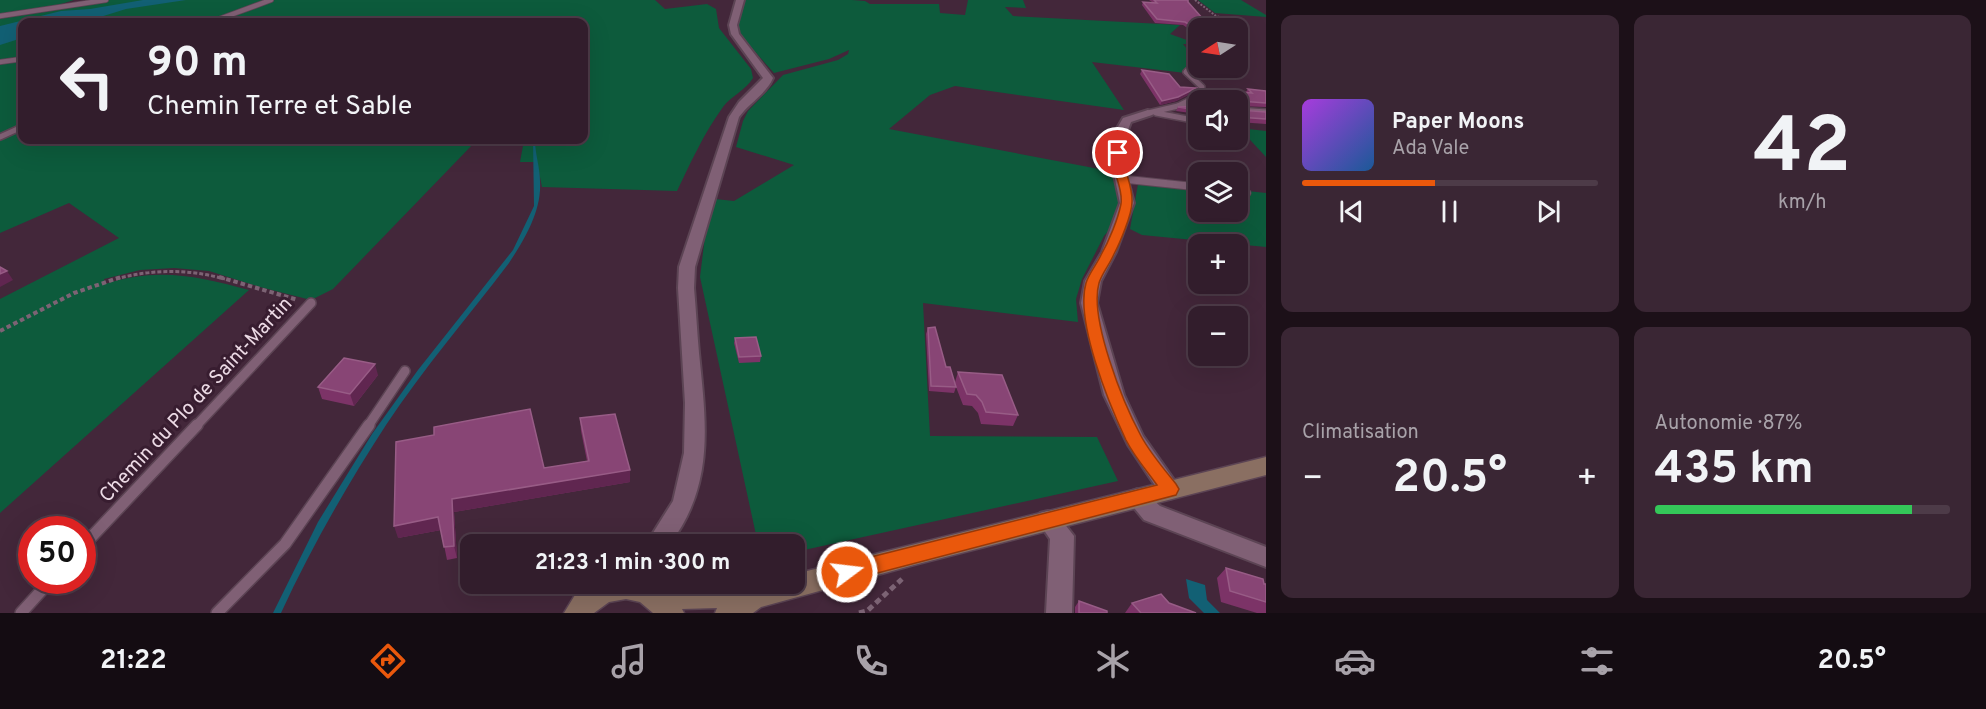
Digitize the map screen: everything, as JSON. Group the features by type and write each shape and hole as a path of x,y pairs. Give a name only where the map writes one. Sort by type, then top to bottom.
{"main road":[{"path":"658,597 708,595 754,597 1266,466"},
{"path":"576,611 598,594"},
{"path":"729,613 754,597"}],"street":[{"path":"667,534 690,488 696,451 686,288 687,267 734,117 768,78 735,34 733,25 740,0"},
{"path":"1151,112 1127,120 1122,130 1118,165 1127,202 1109,252 1093,281 1089,303 1091,318 1114,395 1135,440 1170,489"},
{"path":"1137,498 1152,513 1266,557"},
{"path":"1048,520 1062,536 1059,613"}],"lane":[{"path":"0,16 106,0"},
{"path":"222,18 271,0"},
{"path":"0,62 18,60"},
{"path":"1178,106 1200,95 1202,87 1192,78"},
{"path":"1151,112 1188,106"},
{"path":"1248,111 1266,112"},
{"path":"1151,112 1188,119"},
{"path":"0,136 18,129"},
{"path":"1123,179 1188,187"},
{"name":"Chemin du Plo de Saint-Martin","path":"96,532 311,303"},
{"path":"217,613 285,544 347,458 405,371"},
{"path":"21,613 38,594"}],"path":[{"path":"1195,0 1216,16 1223,18"},
{"path":"0,331 46,305 135,272 182,271 207,274 311,303"}],"green space":[{"path":"0,0 74,0 58,5 91,0 655,0 665,9 707,4 716,9 719,28 751,69 753,78 726,103 716,117 677,191 542,187 537,162 520,162 523,144 588,144 588,18 18,18 18,144 473,144 333,289 311,300 209,271 174,268 140,270 104,279 105,284 142,276 177,275 249,290 0,513 0,299 119,238 69,203 0,233"},
{"path":"745,0 852,0 865,1 870,4 939,4 940,13 965,15 968,0 1023,0 1026,8 1005,7 1013,16 1180,25 1170,34 1188,40 1188,44 1183,44 1188,50 1188,73 1092,62 1124,110 955,86 930,95 889,129 1115,172 1123,202 1082,279 1076,299 1078,322 923,303 930,436 1097,437 1118,481 805,550 805,534 756,534 700,277 706,228 715,199 734,201 794,165 736,147 748,111 783,75 838,60 848,54 849,50 829,59 774,73 739,34 736,26"},
{"path":"1198,0 1241,0 1266,17 1215,13"},
{"path":"1248,129 1266,131 1266,157 1248,138"},
{"path":"1140,180 1188,185 1188,222 1248,222 1248,191 1266,193 1266,247 1248,245 1248,234 1188,234 1188,239 1142,235 1130,229"}],"water":[{"path":"143,0 186,0 126,9 97,18 33,18 61,11 90,9"},
{"path":"18,22 18,39 0,45 0,26"},
{"path":"533,144 535,144 540,192 535,214 526,235 509,263 400,404 330,517 281,613 273,613 318,522 372,434 418,370 513,250 534,206"},
{"path":"1186,579 1205,585 1207,600 1220,613 1204,613 1189,598"}],"building":[{"path":"1154,0 1188,0 1202,18 1188,18 1188,24 1157,19 1143,2 1157,3"},
{"path":"1142,70 1169,74 1180,87 1196,88 1178,97 1162,101"},
{"path":"1248,89 1266,91 1266,103 1248,102 1248,93 1252,93"},
{"path":"1248,111 1266,112 1266,119 1248,118"},
{"path":"0,267 7,271 0,274"},
{"path":"935,327 946,367 950,367 956,387 931,386 928,328"},
{"path":"756,337 761,356 739,357 735,338"},
{"path":"344,358 375,364 350,394 318,387"},
{"path":"958,372 1002,375 1018,415 986,412 976,395 967,394"},
{"path":"530,409 544,468 589,461 580,418 615,414 630,470 452,499 454,546 444,547 438,517 394,526 396,442 434,435 434,427"},
{"path":"1226,568 1263,579 1266,584 1266,602 1230,591"},
{"path":"1161,594 1169,603 1196,613 1141,613 1132,603"},
{"path":"1079,601 1107,611 1107,613 1079,613"}],"route":[{"path":"847,572 1170,489 1135,440 1114,395 1091,318 1089,303 1093,281 1109,252 1127,202 1118,165 1118,153"}]}
